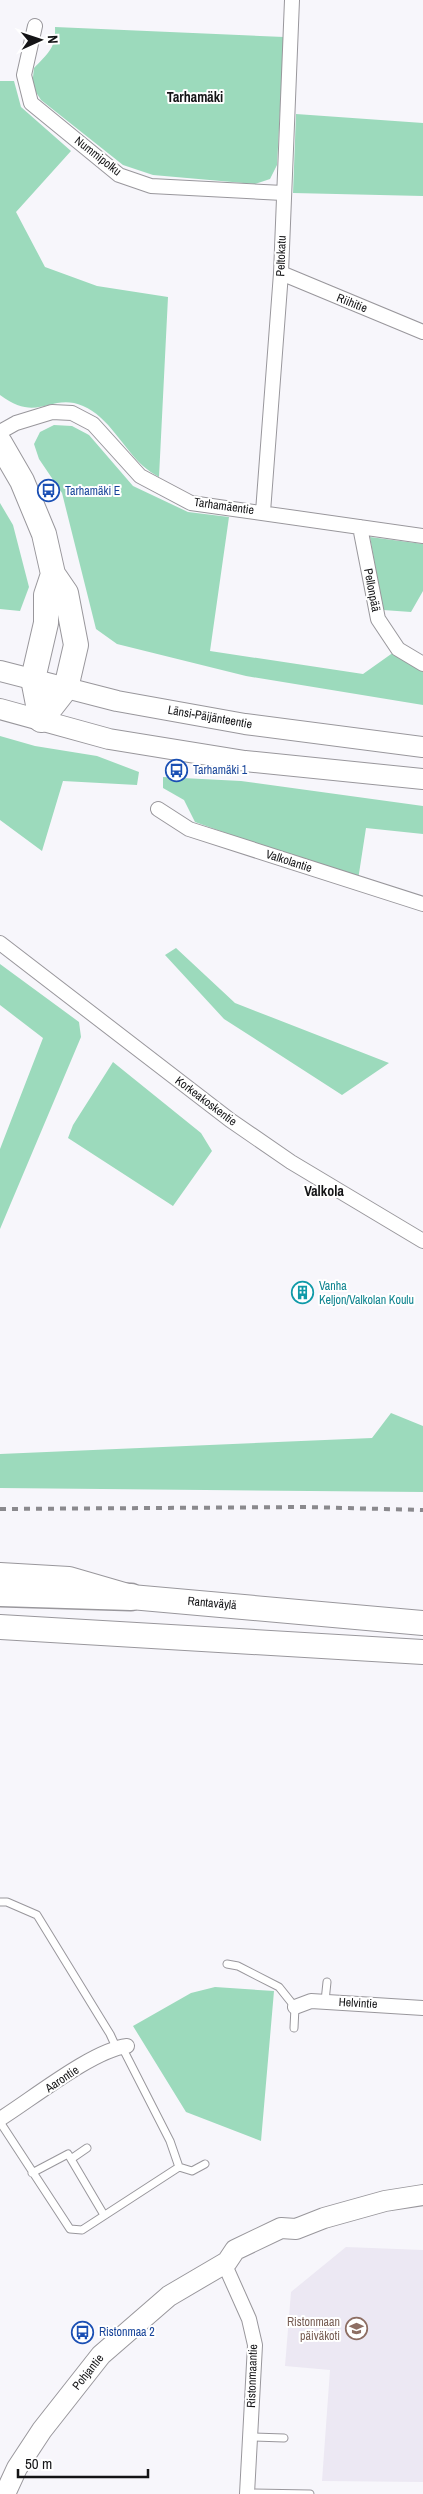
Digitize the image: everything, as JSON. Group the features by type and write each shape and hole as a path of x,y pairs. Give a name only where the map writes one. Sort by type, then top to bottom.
{"highway":[{"path":"0,443 22,481 44,534 52,574 66,593 76,645 66,688 41,720"},
{"path":"41,720 33,679 46,623 46,595 52,574"},
{"path":"0,1575 69,1579 131,1597"},
{"name":"Rantaväylä","path":"0,1592 131,1597 423,1623"},
{"path":"0,1627 423,1652"}],"main road":[{"name":"Länsi-Päijänteentie","path":"0,671 118,701 246,724 423,747"},
{"path":"0,709 109,739 236,759 423,779"},
{"name":"Pohjantie","path":"5,2494 17,2468 42,2430 101,2356 169,2296 225,2263 235,2250 252,2240 281,2228 296,2230 324,2218 385,2201 423,2195"}],"street":[{"name":"Peltokatu","path":"263,512 281,273 292,0"},
{"name":"Nummipolku","path":"35,26 24,75 31,103 119,175 150,186 283,194"},
{"name":"Riihitie","path":"281,273 423,332"},
{"name":"Tarhamäentie","path":"0,432 16,423 52,412 72,413 92,424 140,476 191,503 423,536"},
{"name":"Pellonpää","path":"360,526 378,619 398,649 423,664"},
{"name":"Valkolantie","path":"158,809 189,829 423,904"},
{"name":"Korkeakoskentie","path":"0,943 229,1126 423,1241"},
{"name":"Helvintie","path":"295,2007 312,2001 325,2001 423,2008"},
{"name":"Aarontie","path":"0,2120 96,2056 122,2047"},
{"name":"Ristonmaantie","path":"225,2263 249,2319 255,2345 247,2493"}],"lane":[{"path":"0,1902 7,1902 37,1915 110,2034 122,2047 166,2132 180,2166 192,2171 205,2164"},
{"path":"227,1964 238,1966 279,1987 295,2007 294,2028"},
{"path":"325,2001 327,1982"},
{"path":"0,2120 32,2173 70,2229 82,2230 180,2166"},
{"path":"71,2159 87,2148"},
{"path":"32,2173 68,2154 104,2215"},
{"path":"250,2437 284,2438"},
{"path":"247,2493 310,2494"}],"shaded area":[{"name":"Ristonmaan päiväkoti","path":"346,2247 423,2250 423,2482 322,2481 330,2370 285,2366 291,2292"}],"green space":[{"path":"55,27 284,37 277,165 270,179 255,184 153,175 123,165 41,100 32,86 34,68 47,54 52,45"},
{"path":"0,81 14,81 21,107 71,151 16,212 45,267 97,286 168,297 159,477 136,459 101,417 83,406 62,402 35,408 24,407 0,395"},
{"path":"296,114 423,123 423,196 293,193"},
{"path":"54,425 72,426 89,435 133,486 188,512 229,517 210,651 363,674 394,652 423,672 423,705 246,676 117,644 96,629 62,493 39,459 34,444 40,432"},
{"path":"0,503 13,525 29,587 20,611 0,609"},
{"path":"370,537 423,544 423,591 411,612 383,610"},
{"path":"0,736 35,746 97,756 139,772 137,785 63,781 42,851 0,820"},
{"path":"163,777 241,781 423,806 423,834 366,828 358,880 195,822 184,800 163,788"},
{"path":"176,948 235,1003 389,1063 342,1095 224,1019 165,955"},
{"path":"0,964 79,1022 81,1037 0,1229 0,1149 43,1038 0,1005"},
{"path":"113,1062 201,1133 212,1151 173,1206 68,1138 73,1125"},
{"path":"391,1413 423,1426 423,1492 0,1488 0,1454 372,1438"},
{"path":"215,1987 274,1991 261,2141 186,2112 133,2026 191,1993"}],"railway":[{"path":"0,1509 306,1507 423,1510"}],"place":[{"name":"Tarhamäki E","path":"49,491"},
{"name":"Tarhamäki 1","path":"177,770"},
{"name":"Vanha Keljon/Valkolan Koulu","path":"303,1293"},
{"name":"Ristonmaan päiväkoti","path":"356,2329"},
{"name":"Ristonmaa 2","path":"83,2332"}],"district":[{"name":"Tarhamäki","path":"195,97"},
{"name":"Valkola","path":"324,1191"}]}
